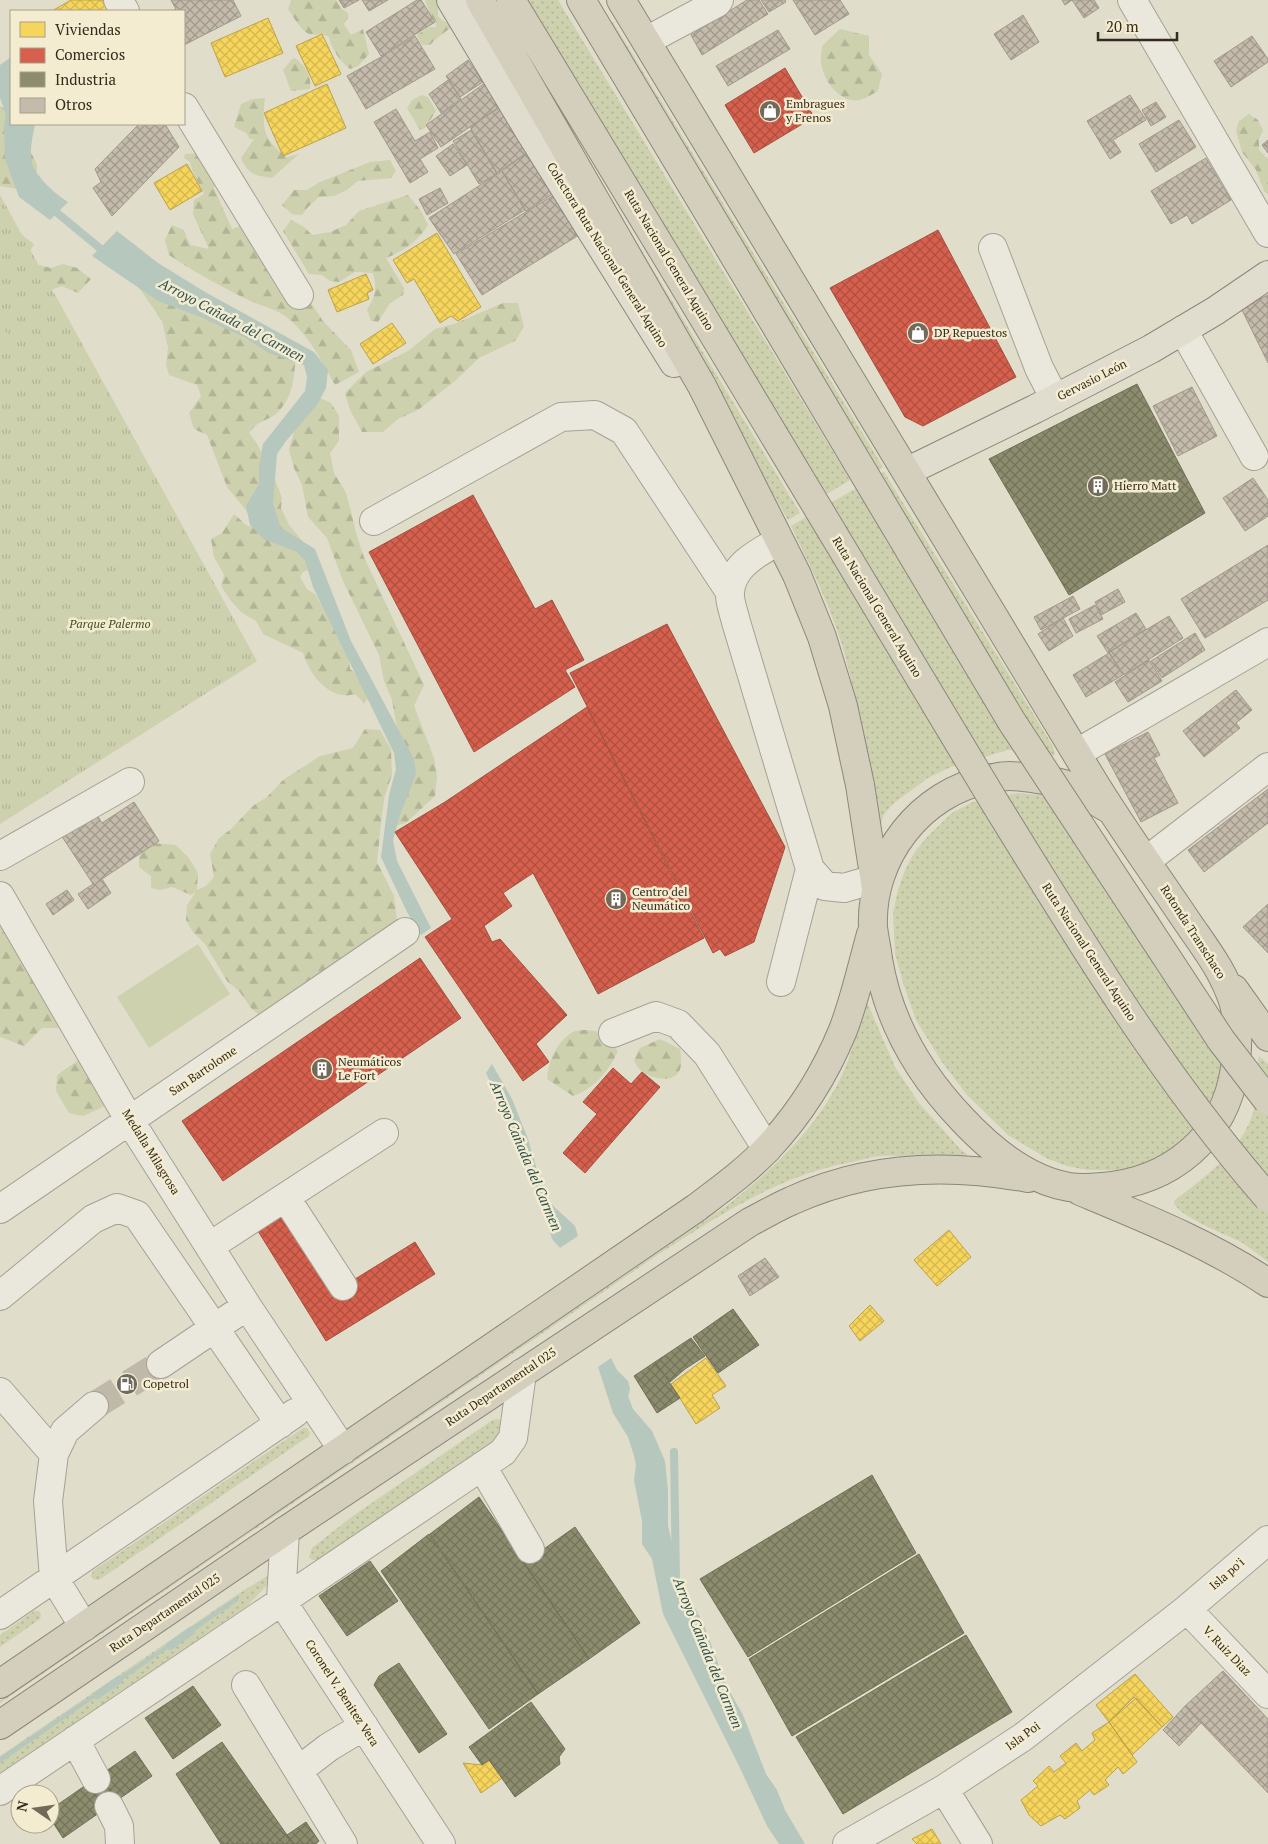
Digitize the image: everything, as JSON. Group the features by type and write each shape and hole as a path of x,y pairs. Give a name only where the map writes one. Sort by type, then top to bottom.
{"highway":[{"path":"480,0 702,386 797,575 822,637 843,706 860,785 875,883"},
{"name":"Ruta Nacional General Aquino","path":"511,0 1098,970 1173,1078 1233,1157 1268,1198"},
{"path":"581,0 1012,722 1221,1040 1268,1101"},
{"path":"621,0 908,471 1111,810"},
{"name":"Rotonda Transchaco","path":"1007,775 1065,785 1111,810 1223,974 1235,1008 1238,1042 1232,1084 1217,1122 1190,1154 1155,1174 1119,1186 1074,1189 1045,1181 1006,1158 974,1132 940,1095 914,1058 896,1021 882,981 873,926 875,883 894,844 918,815 944,795 972,782 1007,775"},
{"path":"0,1684 696,1208 735,1179 767,1149 796,1114 824,1071 843,1029 873,926"},
{"path":"1223,974 1268,1037"},
{"name":"Ruta Departamental 025","path":"0,1725 285,1531 522,1373 750,1222 792,1200 870,1176 911,1170 949,1168 998,1172 1045,1181"},
{"path":"1074,1189 1200,1242 1268,1283"}],"main road":[{"name":"Colectora Ruta Nacional General Aquino","path":"451,0 528,129 764,510"},
{"name":"Gervasio León","path":"908,471 1055,399 1151,349 1268,276"}],"street":[{"path":"646,41 717,3 719,0"},
{"path":"1132,0 1268,233"},
{"path":"185,109 299,296"},
{"path":"993,248 1039,368 1055,399"},
{"path":"1183,330 1254,456"},
{"path":"374,521 561,418 595,415 624,431 730,592 736,622 810,869 825,886 844,888 875,883"},
{"path":"730,592 736,572 754,555 779,541"},
{"path":"1077,753 1268,642"},
{"path":"1146,861 1268,767"},
{"path":"0,856 130,782"},
{"path":"781,982 810,869"},
{"name":"Medalla Milagrosa","path":"0,896 130,1121 247,1306 343,1450"},
{"name":"San Bartolome","path":"0,1209 405,932"},
{"path":"613,1033 656,1016 678,1024 707,1054 767,1149"},
{"path":"210,1246 384,1133"},
{"path":"286,1198 343,1286"},
{"path":"0,1296 93,1219 117,1208 137,1215 280,1424"},
{"path":"161,1364 247,1306"},
{"path":"0,1791 503,1452 512,1438 522,1373"},
{"path":"0,1392 54,1454"},
{"path":"0,1615 311,1402"},
{"path":"84,1627 54,1578 48,1501 54,1454 65,1431 94,1406"},
{"path":"482,1466 497,1495 530,1549"},
{"path":"281,1600 285,1531"},
{"name":"Isla po'i","path":"1187,1609 1268,1540"},
{"name":"Coronel V. Benitez Vera","path":"281,1600 442,1844"},
{"name":"V. Ruiz Diaz","path":"1187,1609 1268,1694"},
{"name":"Isla Poi","path":"847,1844 944,1789 1023,1737 1187,1609"},
{"path":"246,1686 343,1844"},
{"path":"299,1770 330,1747 364,1726"},
{"path":"75,1740 96,1778"},
{"path":"944,1789 978,1844"},
{"path":"109,1806 119,1826 120,1844"}],"green space":[{"path":"291,0 336,0 342,9 348,13 348,18 344,24 351,35 363,29 369,54 358,66 350,69 337,55 329,37 309,34 300,27 288,9"},
{"path":"425,0 436,0 438,16 443,21 454,25 430,45 423,45 419,42 417,35 430,27 436,27 435,20 431,17"},
{"path":"528,0 558,0 850,480 827,494 606,136"},
{"path":"613,22 883,467 879,470 610,24"},
{"path":"505,24 800,513 788,520 503,25"},
{"path":"840,29 869,36 869,55 882,74 878,91 860,100 845,98 838,93 827,81 824,73 821,58 822,46"},
{"path":"295,58 307,72 310,80 310,89 291,91 283,70"},
{"path":"422,95 428,97 436,111 425,128 420,130 407,108 412,100"},
{"path":"265,98 264,124 268,138 287,157 299,154 272,178 256,175 249,171 241,158 254,139 250,139 246,133 234,127 241,104 253,99"},
{"path":"0,106 10,111 10,125 29,148 37,165 36,187 23,190 0,186"},
{"path":"1249,114 1258,120 1263,130 1259,139 1259,150 1268,159 1268,195 1264,191 1256,170 1242,152 1236,131 1239,121"},
{"path":"202,153 216,178 214,188 232,229 244,225 307,297 323,321 351,350 359,372 335,385 301,330 285,316 227,289 169,255 165,240 172,225 184,230 190,245 209,249 193,214 194,200 204,194 190,162 184,158 185,154"},
{"path":"390,160 396,171 391,178 358,181 347,190 334,196 319,197 302,215 292,214 282,205 294,190 307,190 318,183 370,162"},
{"name":"Parque Palermo","path":"0,195 257,661 0,824"},
{"path":"408,195 421,211 428,225 410,245 386,258 404,288 403,295 390,303 378,322 371,321 367,310 375,292 373,273 355,272 339,282 330,281 322,275 309,274 283,231 291,220 304,227 312,235 330,232 346,225 359,211"},
{"path":"21,234 34,244 28,256 28,262 51,268 63,264 77,268 91,279 78,293 62,286 51,290 28,292 19,279 14,263 0,260 0,244"},
{"path":"131,276 296,355 292,385 283,406 271,417 256,425 249,433 271,469 282,498 281,508 289,525 305,544 312,568 303,572 300,577 307,589 315,594 325,610 349,657 350,669 359,676 369,697 364,703 355,694 346,695 329,690 317,680 303,653 263,634 256,621 241,612 221,586 224,575 214,557 211,539 222,533 234,514 246,525 263,531 227,487 207,435 194,429 189,413 201,396 197,385 169,375 166,365 168,348 162,321"},
{"path":"503,303 518,303 524,327 515,341 479,358 455,381 418,410 398,419 383,432 362,432 350,410 345,393 366,372 408,351 435,329 454,324"},
{"path":"0,323 14,343 0,352"},
{"path":"320,398 331,403 339,416 339,441 330,453 334,473 345,491 364,557 424,685 414,706 434,758 437,777 435,796 406,823 395,826 401,740 392,700 384,681 379,655 343,581 327,538 308,517 302,485 294,468 289,450 295,428"},
{"path":"884,472 1053,746 1055,755 1050,756 1024,750 1008,750 951,767 928,778 894,803 884,814 879,830 856,701 846,659 822,591 791,526"},
{"path":"365,729 380,730 391,749 392,775 385,795 377,862 394,896 397,921 280,1007 259,1015 251,1008 239,991 227,981 205,944 193,932 186,920 187,905 196,892 191,895 172,887 161,890 151,888 151,876 139,867 139,856 153,843 176,845 188,857 198,873 197,890 206,886 214,877 210,854 219,838 231,829 254,805 267,797 283,780 320,756 353,748"},
{"path":"1017,793 1040,795 1073,806 1095,824 1157,914 1222,1026 1223,1071 1216,1095 1194,1130 1171,1151 1150,1162 1123,1170 1087,1170 1067,1166 1048,1159 1008,1135 967,1095 942,1062 916,1020 895,954 893,913 905,870 914,853 927,837 952,813 973,802"},
{"path":"0,883 70,995 58,1028 42,1028 24,1046 0,1037"},
{"path":"198,944 230,994 149,1048 117,997"},
{"path":"867,1002 895,1067 919,1103 968,1157 880,1156 868,1158 796,1178 726,1212 659,1254 0,1703 0,1700 725,1207 760,1178 792,1147 820,1112 843,1073 863,1014 864,1005"},
{"path":"579,1030 601,1032 618,1051 610,1066 594,1084 573,1096 547,1079 548,1072 551,1059 565,1037"},
{"path":"660,1039 680,1049 681,1067 678,1073 665,1079 645,1074 634,1061 640,1048"},
{"path":"84,1056 114,1102 83,1116 69,1113 56,1091 57,1075"},
{"path":"1259,1056 1268,1064 1268,1262 1243,1243 1192,1219 1176,1207 1174,1201 1222,1162 1241,1138 1256,1103"},
{"path":"496,1419 502,1420 502,1434 324,1556 316,1560 312,1560 309,1557 312,1548 350,1518"},
{"path":"303,1428 307,1428 310,1433 309,1436 99,1580 93,1579 91,1576 93,1571"},
{"path":"272,1573 273,1579 246,1607 0,1774 0,1756 238,1594"},
{"path":"34,1611 39,1611 40,1619 0,1647 0,1635"}],"water":[{"path":"10,58 10,125 35,125 31,150 32,164 45,183 68,202 50,220 19,197 5,159 4,125 6,114 0,98 0,65"},
{"path":"117,231 158,263 205,292 314,352 328,370 326,388 317,405 277,454 273,504 281,528 315,549 351,641 414,759 416,774 400,815 393,840 397,861 431,928 421,935 407,912 381,857 389,795 396,769 394,753 313,587 305,561 297,552 264,539 250,525 246,506 259,484 259,466 263,444 305,391 307,377 304,365 269,353 244,337 201,317 158,301 92,256"},
{"path":"492,1064 512,1099 528,1139 540,1180 549,1202 575,1226 578,1236 560,1248 552,1239 513,1131 486,1073"},
{"path":"611,1358 617,1370 628,1381 630,1389 628,1396 633,1409 652,1431 665,1461 668,1491 668,1526 673,1547 673,1566 704,1625 726,1685 743,1715 766,1774 777,1790 785,1810 805,1844 779,1844 767,1826 663,1614 652,1559 642,1544 642,1521 634,1480 636,1465 634,1456 628,1437 613,1413 598,1367"},
{"path":"236,1597 239,1600 184,1638 181,1634"},
{"path":"177,1638 179,1641 112,1687 110,1683"},
{"path":"104,1687 106,1690 0,1763 0,1757"}],"building: Viviendas":[{"path":"71,0 103,0 110,10 54,10"},
{"path":"268,18 283,53 225,77 211,43"},
{"path":"322,34 341,74 315,86 296,46"},
{"path":"327,84 346,128 283,156 264,113"},
{"path":"187,164 202,191 170,210 154,183"},
{"path":"437,233 481,307 458,321 451,316 440,323 414,279 407,283 393,260"},
{"path":"366,274 373,290 367,293 369,299 337,312 328,290"},
{"path":"392,323 406,343 373,364 360,344"},
{"path":"949,1230 971,1257 937,1286 914,1260"},
{"path":"870,1305 884,1321 860,1341 849,1326"},
{"path":"706,1358 726,1386 712,1395 720,1408 696,1424 671,1384"},
{"path":"1135,1674 1173,1717 1162,1727 1134,1697 1109,1722 1096,1705"},
{"path":"1136,1698 1162,1727 1132,1755 1109,1722"},
{"path":"1109,1722 1137,1762 1123,1774 1118,1767 1105,1780 1109,1785 1094,1795 1090,1790 1077,1801 1080,1808 1065,1819 1060,1815 1041,1826 1029,1815 1021,1800 1038,1786 1033,1781 1049,1766 1054,1772 1066,1763 1060,1756 1076,1743 1082,1751 1095,1740 1092,1733"},
{"path":"489,1760 505,1776 481,1793 463,1763 482,1765"},
{"path":"932,1829 941,1844 917,1844 912,1839"}],"building: Comercios":[{"name":"Embragues y Frenos","path":"785,68 814,117 754,153 725,105"},
{"path":"938,230 1016,377 923,426 905,417 830,288"},
{"path":"473,495 535,609 552,600 584,660 565,670 575,687 474,752 369,552"},
{"name":"Centro del Neumático","path":"667,624 785,847 754,942 725,956 720,949 713,953 570,673"},
{"name":"Centro del Neumático","path":"587,707 704,938 598,994 533,873 503,893 512,906 484,926 492,942 500,939 567,1015 536,1044 549,1062 523,1081 425,937 452,919 395,832 445,802"},
{"name":"Neumáticos Le Fort","path":"420,958 461,1018 223,1181 182,1121"},
{"path":"613,1068 631,1084 642,1072 660,1087 585,1173 563,1153 597,1114 583,1102"},
{"path":"291,1210 339,1289 415,1242 435,1274 326,1341 258,1231"}],"building: Industria":[{"name":"Hierro Matt","path":"1137,384 1205,513 1069,595 989,459"},
{"path":"733,1309 759,1345 718,1373 693,1337"},
{"path":"691,1338 705,1356 670,1382 655,1362"},
{"path":"655,1362 680,1398 657,1413 634,1376"},
{"path":"872,1475 916,1553 748,1657 700,1579"},
{"path":"479,1497 589,1659 538,1694 430,1534"},
{"path":"575,1527 640,1623 589,1659 524,1563"},
{"path":"429,1534 538,1694 489,1729 381,1571"},
{"path":"919,1554 964,1633 792,1736 749,1659"},
{"path":"370,1561 398,1601 347,1636 319,1596"},
{"path":"966,1635 1012,1712 843,1814 796,1737"},
{"path":"399,1663 447,1734 419,1753 374,1685 379,1676"},
{"path":"193,1686 221,1725 173,1759 145,1718"},
{"path":"531,1702 565,1749 559,1757 560,1764 515,1797 489,1760 482,1765 469,1747"},
{"path":"222,1742 294,1844 221,1844 176,1774"},
{"path":"135,1751 152,1776 63,1838 60,1833 60,1803"},
{"path":"306,1822 319,1841 316,1844 294,1844 287,1835"}],"building: Otros":[{"path":"171,0 233,0 241,16 185,44 185,10 174,10 176,9"},
{"path":"339,0 359,0 344,8"},
{"path":"362,0 388,0 369,11"},
{"path":"417,0 421,0 435,22 381,56 366,32"},
{"path":"747,0 759,0 768,14 702,55 691,35"},
{"path":"761,0 785,0 786,2 769,12"},
{"path":"793,0 840,0 849,14 815,35"},
{"path":"1062,0 1072,0 1065,5"},
{"path":"1072,0 1094,0 1099,8 1084,18"},
{"path":"1023,15 1039,42 1011,60 994,34"},
{"path":"778,30 790,49 728,86 716,66"},
{"path":"415,36 435,69 366,109 347,76"},
{"path":"1252,36 1268,59 1268,62 1231,87 1214,61"},
{"path":"468,60 483,82 460,97 446,76"},
{"path":"448,80 461,99 441,113 429,94"},
{"path":"485,83 500,106 441,147 426,125"},
{"path":"1130,95 1146,120 1113,140 1121,152 1110,159 1087,121"},
{"path":"1156,102 1166,117 1151,126 1142,110"},
{"path":"502,106 530,151 497,173 470,127"},
{"path":"396,109 415,141 430,132 438,148 420,159 428,172 410,183 374,122"},
{"path":"1179,120 1196,147 1156,172 1139,144"},
{"path":"138,125 166,125 179,147 112,216 93,188 101,182 95,169"},
{"path":"471,130 497,174 479,184 453,141"},
{"path":"1268,140 1268,153 1262,145"},
{"path":"453,144 467,165 450,176 436,156"},
{"path":"529,151 557,191 526,211 502,171"},
{"path":"1206,158 1231,200 1192,224 1187,215 1171,224 1151,191"},
{"path":"502,171 525,210 454,254 429,218"},
{"path":"440,188 448,203 427,215 419,199"},
{"path":"554,195 579,235 482,295 456,254"},
{"path":"1268,295 1268,363 1241,308"},
{"path":"1192,387 1217,436 1178,456 1153,406"},
{"path":"1253,478 1268,500 1268,516 1245,531 1223,498"},
{"path":"1268,545 1268,600 1205,638 1181,599"},
{"path":"1118,589 1125,602 1101,615 1095,602"},
{"path":"1073,596 1080,609 1041,630 1034,617"},
{"path":"1095,605 1103,619 1076,633 1069,619"},
{"path":"1136,613 1146,629 1108,653 1097,636"},
{"path":"1169,616 1183,638 1124,675 1109,652"},
{"path":"1063,618 1073,636 1049,651 1038,634"},
{"path":"1195,633 1205,650 1162,678 1151,661"},
{"path":"1109,653 1123,675 1086,697 1073,675"},
{"path":"1149,660 1162,681 1128,702 1115,682"},
{"path":"1236,690 1252,710 1236,723 1240,728 1204,757 1183,731"},
{"path":"1148,732 1160,755 1154,758 1178,803 1141,822 1105,754"},
{"path":"1268,789 1268,823 1204,872 1188,850"},
{"path":"134,802 159,841 102,879 111,893 88,909 78,894 93,884 61,835 95,812 102,823"},
{"path":"67,890 74,900 53,915 46,904"},
{"path":"1268,904 1268,953 1243,927"},
{"path":"765,1258 779,1277 750,1296 738,1276"},
{"path":"1223,1671 1268,1719 1268,1793 1185,1706"},
{"path":"1185,1706 1201,1723 1179,1746 1163,1730"}],"waterway":[{"name":"Arroyo Cañada del Carmen","path":"50,207 107,254"},
{"name":"Arroyo Cañada del Carmen","path":"674,1452 676,1578"},
{"path":"170,1646 191,1631"},
{"path":"97,1695 119,1680"}],"tunnel":[{"path":"94,1406 161,1364"}],"place":[{"name":"Embragues y Frenos","path":"770,111"},
{"name":"DP Repuestos","path":"918,333"},
{"name":"Hierro Matt","path":"1098,486"},
{"name":"Centro del Neumático","path":"616,899"},
{"name":"Neumáticos Le Fort","path":"322,1069"},
{"name":"Copetrol","path":"127,1384"}]}
